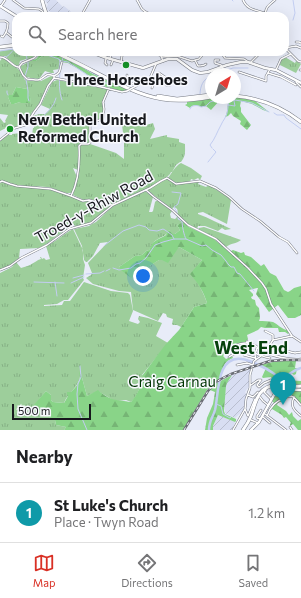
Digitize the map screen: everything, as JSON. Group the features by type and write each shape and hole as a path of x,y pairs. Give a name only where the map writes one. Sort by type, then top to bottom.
{"main road":[{"path":"42,0 46,12"},
{"path":"0,46 12,44"},
{"path":"61,56 128,88 152,97 179,101 205,97"},
{"path":"66,56 129,86 153,95 176,99 205,97"},
{"path":"241,95 252,96 272,102 287,110 301,121"},
{"path":"243,430 249,421 256,399 265,389 276,385 301,386"}],"street":[{"path":"5,0 0,6 12,14"},
{"path":"13,0 24,8 39,9 43,12"},
{"path":"82,12 90,0"},
{"path":"137,0 141,8 148,12"},
{"path":"243,0 249,9 257,12"},
{"path":"266,12 268,6 275,0"},
{"path":"0,21 8,22 8,30 3,37 1,36"},
{"path":"6,33 12,37"},
{"path":"296,42 301,45"},
{"path":"289,47 301,45"},
{"path":"290,54 301,62"},
{"path":"19,67 22,63 36,56"},
{"path":"101,56 144,68 156,64 163,59 177,56 190,60 195,60 202,56"},
{"path":"110,56 111,65"},
{"path":"121,62 122,56"},
{"path":"160,56 163,59 177,59 192,70 200,73 208,72 222,66 249,62 256,56"},
{"path":"224,56 226,58 244,59 249,62 276,70 301,83"},
{"path":"276,70 281,58 286,56"},
{"path":"0,57 4,58 16,67 19,67 27,79 38,80 51,74 54,77 122,92 137,86 150,77 156,64"},
{"path":"107,65 105,63 110,59"},
{"path":"195,60 198,66 206,64"},
{"path":"219,60 215,60 215,63 222,66"},
{"path":"0,140 15,128 25,125 28,122 40,104 48,86 54,77 59,73 62,62"},
{"path":"241,73 266,81 266,76 270,69"},
{"path":"152,88 154,80 159,73 168,79 167,82 165,82"},
{"path":"268,73 282,77 296,85"},
{"path":"127,75 128,82 136,84 137,86"},
{"path":"150,77 154,80"},
{"path":"157,77 165,82 166,85 170,85"},
{"path":"297,80 296,82 301,86"},
{"path":"71,196 79,168 79,146 81,144 90,143 90,124 95,121 102,120 104,109 103,102 109,88"},
{"name":"Troed-y-Rhiw Road","path":"0,270 10,266 69,229 91,223 113,204 146,190 167,178 176,184 194,183 199,181 214,187 229,197 242,210 256,218 279,237 288,242 298,253"},
{"path":"0,182 2,181 16,186 51,189 84,201 89,200 102,204 113,204"},
{"path":"146,190 172,210 188,225 216,239 252,272 266,289 271,304 292,336 301,342"},
{"path":"255,360 265,353 273,340 273,335 265,331"},
{"path":"273,340 292,336"},
{"path":"247,341 265,353 291,358 301,358"},
{"path":"232,348 235,345 244,343 253,345"},
{"path":"269,347 295,353 301,352"},
{"path":"233,430 245,410 250,386 250,375 257,348"},
{"path":"229,357 240,351 246,351 256,353 261,357 269,359"},
{"path":"244,355 255,360"},
{"path":"237,365 247,363 254,364"},
{"path":"250,386 258,380 261,380 257,385 259,387 271,380"},
{"path":"266,390 264,392 271,398"},
{"path":"266,415 271,398 278,391 301,390"},
{"path":"248,396 254,397 258,392"},
{"path":"269,405 274,395"},
{"path":"249,421 252,429 266,415 273,404 290,396 301,405"},
{"path":"260,397 269,405"},
{"path":"294,398 292,402 293,409 301,416"},
{"path":"245,410 248,416 254,399"},
{"path":"261,410 257,418 262,418 270,423"},
{"path":"266,415 286,430"},
{"path":"249,421 258,423"}],"shaded area":[{"path":"45,0 56,0 71,12 50,12 46,7 48,5"},
{"path":"251,369 249,386 245,392 247,395 245,407 243,411 235,418 225,413 226,383 232,375"},
{"path":"218,415 235,422 232,430 213,430 213,426"}],"green space":[{"path":"12,50 12,56 34,56 30,60 26,59 20,61 19,65 16,66 5,56 0,56 0,51"},
{"path":"39,56 42,56 36,61 30,61 36,59"},
{"path":"42,56 50,56 59,60 59,69 53,70 54,73 45,71 39,79 26,77 22,73 21,66 30,61 36,61"},
{"path":"49,56 59,56 128,90 124,92 100,85 106,84 102,80 89,77 68,63 62,62 59,59 58,60"},
{"path":"285,57 295,63 296,61 301,64 296,73 280,65 281,59"},
{"path":"2,58 14,66 20,71 25,80 41,81 51,76 53,79 39,104 25,124 13,129 10,127 0,131 0,118 4,123 6,122 5,121 8,115 0,114 0,61","holes":["16,87 27,89 27,93 30,97 30,103 20,102 11,104 8,97 12,95"]},
{"path":"57,80 108,89 103,102 104,109 102,119 89,123 89,144 79,144 78,170 73,168 77,177 72,193 65,193 47,187 18,186 0,181 0,141 12,134 21,133 32,135 35,121 31,119 33,116 45,114 50,109 41,105 52,82"},
{"path":"16,87 27,89 30,97 30,103 20,102 11,104 8,97 9,95 12,95"},
{"path":"241,98 254,100 269,112 263,110 252,104 241,101"},
{"path":"205,99 205,104 216,104 211,110 206,106 201,107 197,105 190,108 185,105 187,104 187,101"},
{"path":"228,104 240,104 241,112 251,125 247,130 240,124 241,121 231,113 225,117"},
{"path":"153,123 155,129 150,139 167,135 167,137 179,139 179,142 185,144 183,160 176,165 166,178 150,188 132,195 116,204 104,204 90,199 84,200 73,195 78,175 79,146 90,144 116,153 124,159 122,125 143,126"},
{"path":"181,163 202,176 200,180 198,178 194,180 191,179 190,182 177,183 168,178 175,168"},
{"path":"167,179 176,184 199,182 198,184 206,187 209,185 228,197 231,200 227,224 203,212 198,214 231,229 225,230 222,228 218,231 205,226 198,226 197,229 188,224 178,215 177,209 174,207 172,209 147,190"},
{"path":"0,182 9,185 48,189 84,201 89,200 103,205 111,205 88,224 75,226 72,222 69,227 39,248 20,249 19,258 9,266 0,270"},
{"path":"145,191 153,197 149,212 153,211 155,202 158,201 172,211 170,214 171,218 175,219 178,216 178,219 182,221 182,223 177,225 180,230 173,235 169,230 165,235 155,241 149,250 142,255 135,256 119,267 133,276 159,260 162,260 179,247 202,260 192,275 201,288 207,303 194,307 181,327 173,325 173,319 167,317 166,314 163,313 158,321 133,310 131,292 119,291 93,284 86,278 92,273 88,263 108,242 100,243 93,256 86,262 84,260 82,246 74,229 89,226 96,222 113,206"},
{"name":"Craig Carnau","path":"183,222 189,227 214,239 229,252 233,250 241,253 244,252 245,255 251,257 261,266 264,264 270,273 276,276 284,290 288,292 301,286 301,315 295,318 288,318 278,305 269,312 256,294 258,288 249,290 253,294 251,297 252,299 255,300 256,305 259,308 259,321 273,322 287,330 289,333 279,332 278,328 261,327 247,335 248,339 246,343 234,344 223,356 226,359 232,356 233,358 226,362 219,379 207,390 183,430 64,430 66,427 56,425 55,420 32,407 46,391 51,395 51,400 53,402 64,403 68,396 67,392 71,392 78,383 80,378 79,372 81,374 87,396 98,390 110,398 131,402 145,378 142,376 165,345 179,330 194,307 207,303 200,287 190,274 202,260 179,247 168,263 159,260 131,278 119,267 135,256 142,255 149,250 154,242 166,235 169,230 175,234 180,230 177,225"},
{"path":"204,227 241,240 226,247 212,236 198,229"},
{"path":"73,229 83,250 85,265 84,280 68,300 64,300 57,304 44,306 62,305 64,301 70,301 84,282 111,291 128,293 130,295 133,311 129,321 138,324 140,322 138,319 139,316 162,323 156,336 168,343 142,375 145,377 135,398 131,402 126,400 113,400 98,391 87,396 80,373 78,382 64,403 53,402 51,400 51,395 46,391 33,407 55,420 56,425 66,427 64,430 0,430 0,273 12,267 16,262 21,268 41,259 40,257 46,260 50,259 46,246"},
{"path":"284,361 296,361 296,374 294,375 291,373 285,380 301,381 301,404 293,397 287,396 288,398 277,405 289,415 292,412 293,416 298,421 301,419 301,430 298,430 293,424 290,426 291,423 286,417 284,418 272,409 270,410 274,403 272,401 277,393 282,390 285,395 288,394 288,388 277,387 276,381 274,379 272,380 271,377 263,378 262,377 266,368 260,365"},
{"path":"232,375 226,386 224,411 225,414 236,419 236,421 235,422 218,415 213,426 213,430 205,430 215,392 210,390 215,384"}],"waterway":[{"path":"293,0 295,13 293,20"},
{"path":"0,51 12,49"},
{"path":"5,57 12,52"},
{"path":"50,56 59,59 59,69"},
{"path":"63,58 62,61 68,62 89,76 102,80 106,83 111,84 112,82"},
{"path":"25,76 28,62"},
{"path":"84,68 105,79"},
{"path":"241,68 248,68"},
{"path":"60,73 60,94 62,100"},
{"path":"26,79 29,101"},
{"path":"200,95 202,83 205,80"},
{"path":"7,91 8,95"},
{"path":"41,118 54,104 56,98"},
{"path":"190,109 193,106 206,106 210,102 225,99 252,103 269,112"},
{"path":"212,148 210,145 226,116 228,104"},
{"path":"228,105 235,106 235,104"},
{"path":"274,113 277,115 284,115 301,129"},
{"path":"208,162 216,152 213,149"},
{"path":"172,192 181,193 178,204 174,207 177,212"},
{"path":"178,216 178,219 182,221 186,239"},
{"path":"105,245 123,231 139,225 146,227 149,230 157,231 163,229 172,235 174,239"},
{"path":"113,268 119,270 131,268 146,258 155,245 174,239 186,239 202,246 206,245 221,255 231,267 234,267 237,273 240,274 254,291"},
{"path":"106,271 110,269"},
{"path":"86,274 100,273 104,271"},
{"path":"73,278 84,275"},
{"path":"71,283 84,277"},
{"path":"34,282 64,283"},
{"path":"55,282 57,296"},
{"path":"209,430 210,422 215,410 220,377 227,363 234,359 242,359 262,367 280,378 301,368"},
{"path":"80,366 81,377 78,384 77,394 78,409 87,430"},
{"path":"216,404 221,406 223,414 230,418 231,417"}],"railway":[{"path":"184,430 208,391 221,379 231,374 270,361 301,360"}],"place":[{"name":"Three Horseshoes","path":"126,65"},
{"name":"New Bethel United Reformed Church","path":"10,129"},
{"name":"St Luke's Church","path":"283,405"}],"district":[{"name":"West End","path":"251,348"}]}
